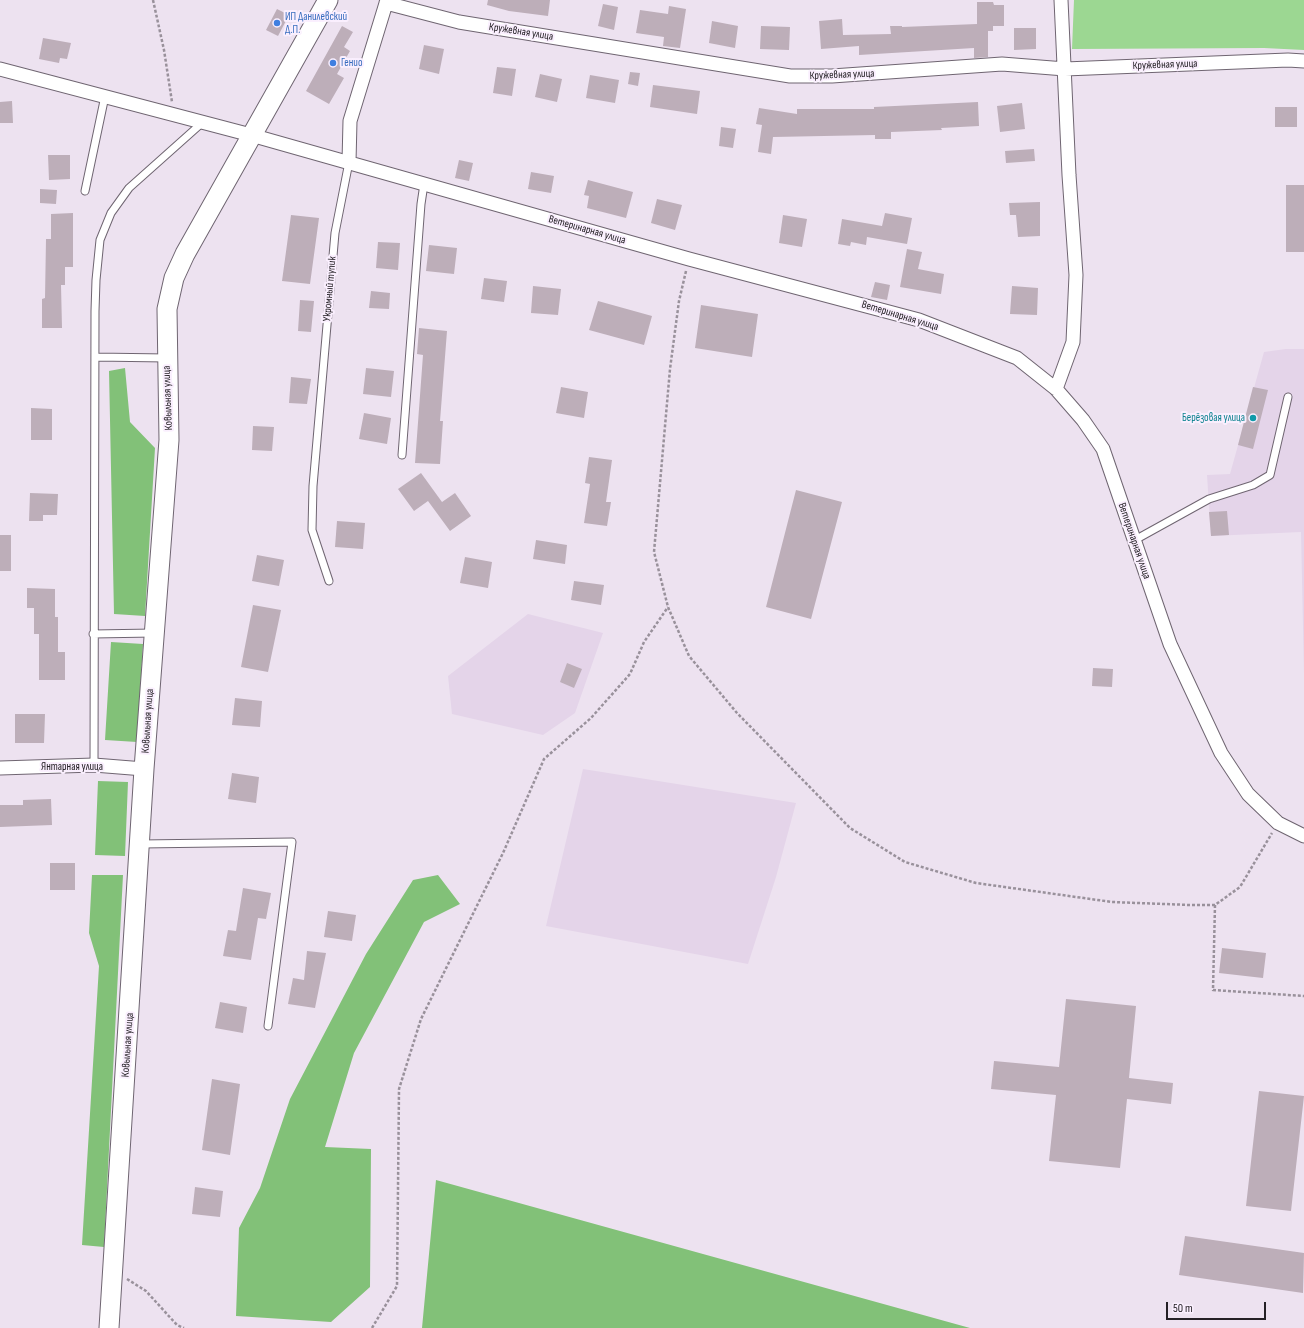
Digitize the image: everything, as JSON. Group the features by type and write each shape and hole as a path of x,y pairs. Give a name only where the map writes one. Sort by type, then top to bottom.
{"street":[{"name":"Ковыльная улица","path":"109,1328 141,844 144,769 154,633 164,530 169,440 166,309 174,278 185,254 328,0"},
{"path":"1056,389 1073,342 1076,275 1069,175 1061,0"},
{"name":"Кружевная улица","path":"386,2 459,22 790,76 832,76 1002,64 1064,69 1288,60 1304,61"},
{"name":"Укромный тупик","path":"349,162 350,121 386,2"},
{"name":"Ветеринарная улица","path":"0,69 251,135 689,259 919,320 1017,358 1056,389 1083,420 1103,449 1133,541 1170,644 1221,753 1248,794 1278,823 1304,836"},
{"name":"Янтарная улица","path":"0,768 94,765 144,769"}],"lane":[{"path":"85,191 105,96"},
{"path":"94,765 93,634 95,357 96,280 100,240 105,224 118,201 129,188 203,122"},
{"name":"Укромный тупик","path":"329,581 312,530 313,486 335,233 349,162"},
{"path":"402,455 421,204 424,184"},
{"path":"95,357 167,358"},
{"path":"1133,541 1208,499 1253,485 1270,476 1288,397"},
{"path":"93,634 154,633"},
{"path":"141,844 292,842 268,1026"}],"path":[{"path":"153,0 164,50 174,114"},
{"path":"689,259 679,300 670,369 654,552 668,607 689,656 737,713 850,828 905,862 976,883 1112,902 1215,905 1240,887 1278,823"},
{"path":"372,1328 397,1286 399,1089 422,1019 503,852 544,759 591,718 630,674 644,642 668,607"},
{"path":"1215,905 1213,990 1304,996"},
{"path":"113,1271 146,1291 177,1324 184,1328"}],"shaded area":[{"path":"1286,349 1304,349 1304,674 1301,532 1211,536 1207,475 1230,474 1264,352"},
{"path":"528,614 603,633 575,713 543,735 452,714 448,676"},
{"path":"583,769 796,803 776,877 748,964 546,926"}],"green space":[{"path":"1074,0 1304,0 1304,50 1264,48 1072,49"},
{"path":"125,368 130,422 155,448 145,616 114,614 109,371"},
{"path":"111,642 143,644 137,742 105,740"},
{"path":"98,781 128,782 125,856 95,855"},
{"path":"92,875 123,875 104,1247 82,1245 99,966 89,933"},
{"path":"438,875 460,904 424,922 354,1053 325,1147 371,1149 370,1287 331,1322 236,1316 239,1228 260,1188 290,1099 366,954 413,880"},
{"path":"436,1180 970,1328 422,1328"}],"building":[{"path":"488,0 550,0 548,16 509,11 487,5"},
{"path":"977,2 993,2 994,5 1004,5 1004,26 993,26 993,31 988,31 988,57 974,58 974,48 859,55 859,46 821,49 819,21 842,19 843,35 891,34 890,26 902,27 977,24"},
{"path":"603,4 618,7 614,30 598,26"},
{"path":"669,6 686,9 680,48 663,46 664,37 636,33 640,10 668,14"},
{"name":"ИП Данилевский Д.П.","path":"277,9 289,15 278,36 266,30"},
{"path":"712,21 738,26 735,48 709,43"},
{"name":"Генио","path":"342,26 353,32 344,47 350,51 337,74 344,78 329,104 306,91"},
{"path":"761,26 790,27 789,50 760,49"},
{"path":"1014,28 1036,28 1036,49 1014,50"},
{"path":"43,38 71,43 67,59 60,58 59,63 39,59"},
{"path":"424,45 444,49 439,74 419,69"},
{"path":"497,67 516,69 512,96 493,93"},
{"path":"630,72 640,73 638,86 628,84"},
{"path":"540,74 562,79 557,102 535,97"},
{"path":"590,75 619,80 615,103 586,98"},
{"path":"653,85 700,91 697,114 650,107"},
{"path":"12,101 13,123 0,123 0,102"},
{"path":"978,102 979,126 941,128 942,130 891,132 891,139 875,139 875,135 773,137 771,154 758,152 762,125 756,124 759,108 797,114 797,109 874,109 874,107"},
{"path":"1022,103 1025,129 1000,132 997,106"},
{"path":"1275,107 1297,107 1297,127 1275,127"},
{"path":"721,127 736,129 733,148 719,146"},
{"path":"1034,149 1035,161 1006,163 1005,151"},
{"path":"48,155 70,155 70,179 49,180"},
{"path":"459,160 473,163 469,181 455,178"},
{"path":"531,172 554,176 551,193 528,189"},
{"path":"588,180 633,192 626,218 587,208 589,196 584,195"},
{"path":"1286,185 1304,185 1304,252 1286,252"},
{"path":"40,189 57,190 56,204 40,203"},
{"path":"657,199 682,205 675,230 651,223"},
{"path":"1040,202 1040,236 1018,237 1016,215 1010,215 1009,203"},
{"path":"73,213 73,267 65,267 65,285 61,285 62,328 42,328 42,299 45,298 46,239 51,239 51,214"},
{"path":"885,213 912,218 907,244 867,237 866,245 851,242 850,246 838,244 842,219 882,226"},
{"path":"291,215 319,218 310,284 282,281"},
{"path":"783,215 807,219 802,247 779,243"},
{"path":"378,242 400,243 398,270 376,268"},
{"path":"429,245 457,248 454,274 426,271"},
{"path":"907,249 922,252 918,269 944,274 941,294 900,287"},
{"path":"484,278 507,281 504,302 481,299"},
{"path":"875,282 890,285 887,300 871,297"},
{"path":"533,286 561,289 558,315 531,313"},
{"path":"1012,286 1038,288 1037,315 1010,314"},
{"path":"371,291 390,293 389,309 369,308"},
{"path":"300,300 314,301 311,332 298,331"},
{"path":"598,301 652,316 644,345 589,330"},
{"path":"701,305 758,314 752,357 695,348"},
{"path":"419,328 447,331 440,421 443,421 440,464 415,463 423,355 417,354"},
{"path":"366,368 394,371 391,397 363,394"},
{"path":"291,377 311,379 307,404 289,403"},
{"path":"561,387 588,392 584,418 556,413"},
{"name":"Берёзовая улица","path":"1253,387 1268,390 1253,449 1238,445"},
{"path":"31,408 52,409 52,440 31,440"},
{"path":"364,413 391,418 387,444 359,439"},
{"path":"253,426 274,427 272,451 252,450"},
{"path":"589,457 612,460 606,502 611,502 607,526 584,523 590,484 585,483"},
{"path":"421,473 442,502 455,493 471,516 450,531 428,501 414,511 398,489"},
{"path":"796,490 842,502 811,619 766,607"},
{"path":"30,493 58,494 57,515 43,515 43,521 29,521"},
{"path":"1227,511 1229,535 1211,536 1209,512"},
{"path":"337,521 365,523 363,549 335,547"},
{"path":"0,535 11,535 11,571 0,571"},
{"path":"536,540 567,545 565,564 533,559"},
{"path":"257,555 284,560 279,586 252,581"},
{"path":"465,557 492,562 488,588 460,583"},
{"path":"574,581 604,585 601,605 571,600"},
{"path":"27,588 55,589 55,617 58,617 58,652 65,652 65,680 39,680 39,634 34,634 34,608 27,608"},
{"path":"253,605 281,610 268,672 241,667"},
{"path":"567,663 582,669 574,688 560,682"},
{"path":"1093,668 1113,669 1112,687 1092,686"},
{"path":"235,698 262,701 260,727 232,725"},
{"path":"15,714 45,714 44,743 15,743"},
{"path":"232,773 259,777 256,803 228,799"},
{"path":"51,799 52,825 0,827 0,805 23,805 23,800"},
{"path":"50,863 75,863 75,890 50,890"},
{"path":"243,888 271,893 266,919 258,918 251,960 223,956 228,930 236,931"},
{"path":"328,911 356,915 352,941 324,937"},
{"path":"1222,948 1266,953 1263,978 1219,973"},
{"path":"307,951 326,953 315,1008 288,1004 293,978 304,980"},
{"path":"1066,999 1136,1006 1129,1078 1173,1083 1171,1104 1127,1099 1120,1168 1049,1161 1056,1095 991,1089 994,1061 1059,1067"},
{"path":"220,1002 247,1007 243,1033 215,1028"},
{"path":"212,1079 240,1084 230,1155 202,1150"},
{"path":"1259,1091 1304,1096 1291,1211 1246,1206"},
{"path":"195,1187 223,1191 220,1217 192,1214"},
{"path":"1185,1236 1304,1253 1303,1293 1179,1275"}],"place":[{"name":"ИП Данилевский Д.П.","path":"277,23"},
{"name":"Генио","path":"333,63"},
{"name":"Берёзовая улица","path":"1253,418"}]}
